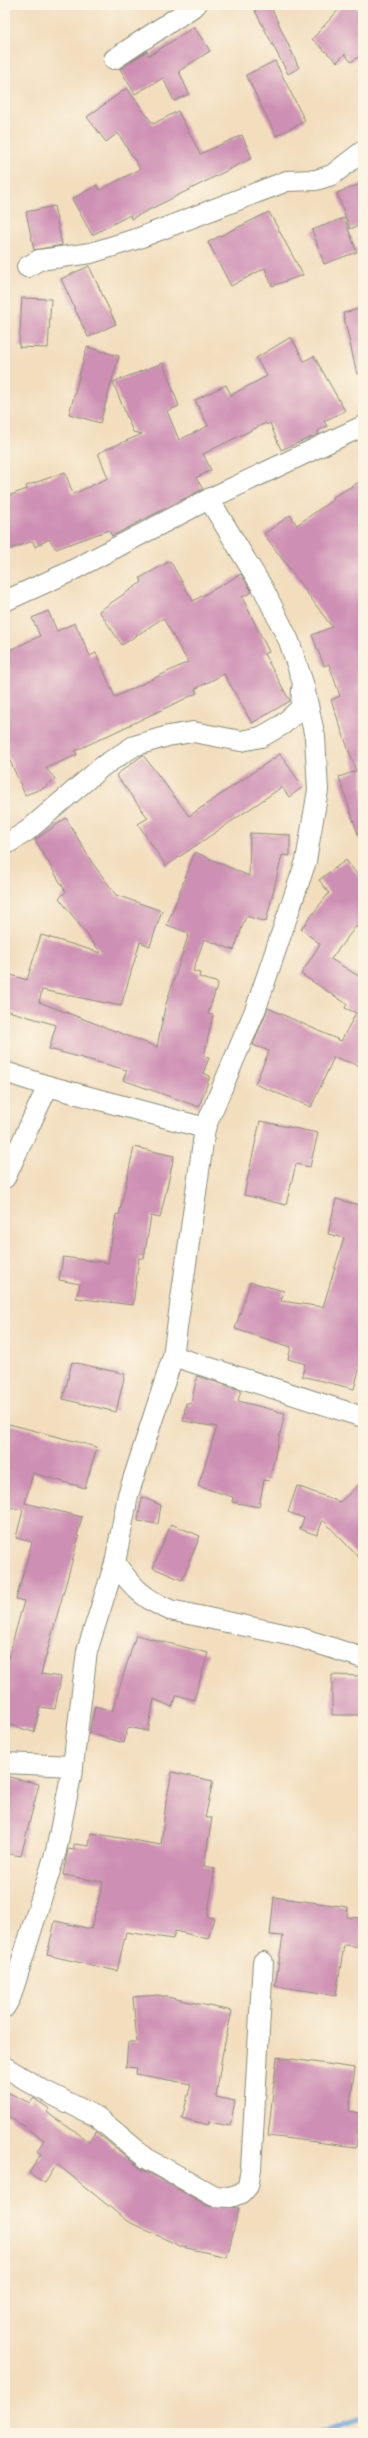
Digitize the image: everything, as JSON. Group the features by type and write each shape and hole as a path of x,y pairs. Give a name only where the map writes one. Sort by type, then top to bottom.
{"street":[{"path":"114,59 196,5"},
{"path":"27,266 39,260 92,253 139,238 288,181 316,180 332,175 363,151"},
{"path":"5,601 67,574 209,499 363,426"},
{"path":"5,2007 11,1996 56,1851 73,1766 87,1651 115,1563 128,1495 173,1356 205,1128 256,1008 306,862 318,790 315,737 302,683 289,640 264,590 209,499"},
{"path":"5,845 27,831 103,766 134,746 168,736 193,732 241,741 261,737 282,725 301,708 302,683"},
{"path":"5,1072 48,1086 205,1128"},
{"path":"5,1178 48,1086"},
{"path":"173,1356 363,1418"},
{"path":"115,1563 134,1588 152,1603 170,1610 298,1636 363,1658"},
{"path":"5,1763 73,1766"},
{"path":"5,2067 39,2088 97,2117 146,2158 214,2196 230,2197 242,2193 248,2186 251,2169 263,1962"}],"building":[{"path":"252,5 270,5 299,68 288,74"},
{"path":"343,5 354,5 363,14 363,54 351,62 345,54 337,62 312,39"},
{"path":"194,27 210,51 179,71 189,94 174,101 163,78 135,94 120,69 147,51 149,56"},
{"path":"275,61 305,121 276,136 246,75"},
{"path":"127,88 153,124 178,111 200,154 242,135 252,158 131,219 130,215 92,235 72,199 97,185 100,190 140,169 118,133 106,142 87,117"},
{"path":"363,183 363,224 350,229 337,193"},
{"path":"54,206 62,245 34,250 26,212"},
{"path":"269,212 303,275 272,286 265,268 231,286 208,242"},
{"path":"344,218 357,252 324,264 312,230"},
{"path":"89,266 116,324 88,337 61,279"},
{"path":"22,298 51,299 48,348 19,347"},
{"path":"363,308 363,373 357,374 343,313"},
{"path":"291,337 304,361 314,356 345,411 324,421 327,426 318,431 319,434 281,450 270,423 267,425 266,423 203,454 211,470 196,478 203,489 112,536 109,530 56,549 49,539 35,547 33,541 5,551 5,497 27,489 26,486 65,472 73,494 108,478 98,453 142,434 133,432 113,382 163,363 179,406 167,411 179,440 208,426 195,400 226,385 231,395 267,376 256,358"},
{"path":"87,347 119,356 100,423 69,414"},
{"path":"363,480 363,840 360,840 339,777 356,771 331,700 340,696 329,664 324,666 312,635 332,627 264,534 290,515 297,525 334,499 333,497"},
{"path":"170,561 193,601 241,574 252,592 242,597 269,652 264,654 290,701 252,723 224,674 195,689 197,693 75,751 77,755 46,768 55,779 44,788 25,795 5,749 5,652 40,636 32,618 48,611 57,631 75,623 90,656 96,653 115,697 188,662 163,618 122,645 99,611 142,582 140,578"},
{"path":"280,754 303,787 289,797 282,787 166,866 138,824 148,818 116,775 143,755 189,816"},
{"path":"66,818 91,861 116,895 162,911 150,946 140,942 121,1006 42,990 39,1002 157,1047 165,1007 189,933 167,925 195,852 249,876 250,833 290,835 290,856 282,855 266,922 246,916 234,950 204,939 193,971 200,973 199,977 218,983 208,1014 213,1015 204,1056 209,1058 203,1073 210,1076 199,1107 123,1080 127,1070 49,1049 56,1025 5,1010 5,973 27,980 41,935 101,953 59,898 66,892 35,840"},
{"path":"346,860 363,882 363,936 356,926 331,959 360,977 363,971 363,1067 334,1057 311,1107 255,1084 269,1051 253,1045 268,1008 341,1041 356,1013 345,1008 347,1004 301,974 320,944 301,929 329,893 319,880"},
{"path":"260,1121 318,1133 310,1167 296,1164 286,1205 244,1195"},
{"path":"134,1147 174,1156 160,1218 151,1216 144,1258 139,1258 133,1305 76,1298 80,1284 59,1280 63,1257 108,1263 116,1214 119,1215"},
{"path":"336,1199 363,1206 363,1355 354,1389 302,1376 305,1364 288,1359 291,1347 235,1329 250,1282 284,1291 281,1301 323,1307 344,1238 328,1234"},
{"path":"72,1362 125,1374 116,1412 63,1399"},
{"path":"197,1376 241,1390 238,1401 285,1413 269,1481 264,1480 259,1507 232,1502 233,1497 198,1486 217,1427 183,1421 186,1403 191,1404"},
{"path":"5,1423 97,1447 85,1488 33,1473 25,1503 82,1517 77,1536 79,1536 41,1674 61,1677 55,1709 40,1707 34,1732 5,1724 5,1669 24,1601 16,1599 32,1542 16,1538 23,1510 5,1506"},
{"path":"363,1480 363,1562 323,1520 317,1535 300,1529 304,1518 288,1512 297,1486 340,1502"},
{"path":"142,1497 161,1505 158,1524 138,1521"},
{"path":"171,1524 200,1536 182,1580 153,1568"},
{"path":"136,1635 208,1653 194,1700 177,1695 172,1707 154,1699 148,1731 128,1727 124,1743 89,1733 95,1706 112,1711"},
{"path":"332,1675 363,1676 362,1715 332,1715"},
{"path":"172,1772 213,1781 205,1818 212,1818 204,1866 215,1868 207,1917 214,1918 208,1939 175,1931 173,1939 126,1932 117,1971 47,1955 55,1921 91,1929 103,1882 63,1875 68,1849 74,1850 74,1844 89,1846 91,1833 161,1845 166,1802"},
{"path":"5,1776 39,1784 21,1856 5,1853"},
{"path":"274,1897 348,1907 347,1917 363,1918 363,1947 344,1945 336,1995 275,1986 283,1936 270,1935"},
{"path":"158,1995 232,2011 222,2056 216,2097 235,2101 230,2126 209,2122 208,2125 182,2118 191,2084 136,2074 137,2068 126,2067 128,2042 137,2042 133,1997"},
{"path":"277,2057 355,2068 349,2111 360,2113 356,2147 268,2136"},
{"path":"5,2091 30,2103 34,2098 50,2109 47,2112 53,2117 89,2141 96,2132 140,2168 208,2206 239,2208 227,2257 182,2247 127,2221 57,2164 45,2183 29,2173 41,2154 37,2151 44,2140 5,2114"}],"waterway":[{"path":"320,2433 363,2418"}]}
